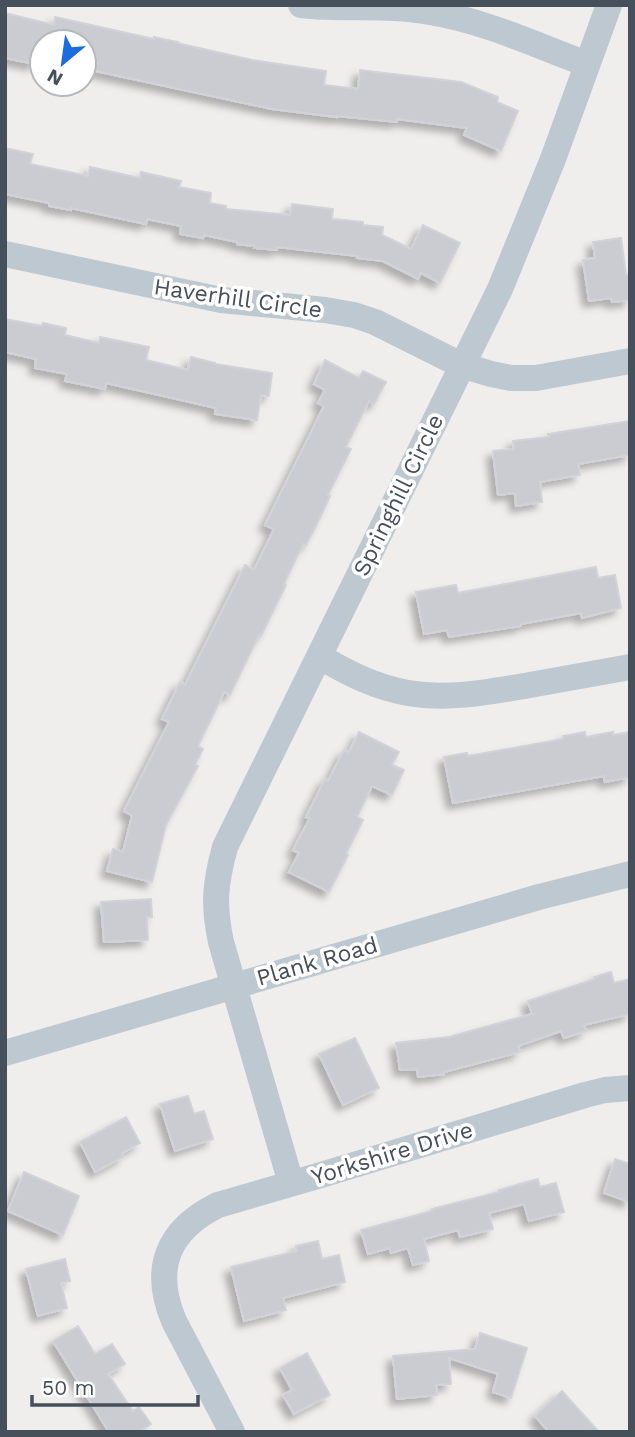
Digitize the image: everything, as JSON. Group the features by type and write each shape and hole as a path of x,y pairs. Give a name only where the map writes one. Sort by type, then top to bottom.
{"street":[{"path":"301,5 389,8 438,13 491,27 587,64"},
{"name":"Springhill Circle","path":"290,1183 221,942 216,917 217,875 225,847 500,289 553,159 609,5"},
{"name":"Haverhill Circle","path":"5,254 221,300 354,315 375,322 461,365 510,378 536,378 630,361"},
{"path":"319,656 364,680 406,693 429,696 478,694 630,667"},
{"name":"Plank Road","path":"5,1053 526,901 630,874"},
{"name":"Yorkshire Drive","path":"232,1432 169,1308 163,1281 171,1248 183,1230 203,1212 218,1205 585,1095 630,1088"}],"building":[{"path":"5,13 54,25 55,17 252,60 326,71 324,85 358,89 360,70 461,82 498,97 497,102 518,111 501,151 464,135 467,128 397,119 397,122 272,109 98,72 98,28 28,28 28,63 5,58"},
{"path":"5,148 33,154 30,164 88,176 90,167 140,178 141,172 181,181 179,187 211,193 210,203 226,206 226,209 290,215 292,204 333,209 332,219 383,227 382,235 411,249 423,225 460,243 440,283 421,273 418,279 383,261 357,258 358,256 277,247 277,250 254,248 255,246 204,235 203,238 180,234 181,226 147,219 146,224 49,206 49,203 5,194"},
{"path":"621,238 626,275 630,274 630,300 612,302 611,298 589,301 583,260 595,258 593,242"},
{"path":"5,319 66,328 65,335 99,343 100,337 149,347 146,360 188,370 191,357 215,364 272,373 269,396 261,395 257,420 215,414 216,408 106,383 105,389 65,381 67,374 35,368 36,359 5,352"},
{"path":"325,360 359,378 363,371 386,382 374,404 369,401 346,447 351,449 317,524 306,545 303,544 284,584 286,585 230,695 224,692 198,746 203,749 195,765 198,766 166,825 152,882 107,871 113,849 123,852 132,816 124,811 169,722 162,719 180,682 185,685 245,565 254,570 274,529 265,525 324,406 318,403 325,390 314,384"},
{"path":"630,421 630,455 578,464 580,475 540,482 542,502 516,506 515,493 498,495 493,451 514,449 513,441 549,437 548,434"},
{"path":"596,567 598,578 615,575 621,608 582,618 581,613 449,637 447,630 424,634 416,592 456,585 458,593"},
{"path":"359,732 399,752 392,765 404,770 392,795 372,786 357,817 363,820 329,892 289,872 299,853 293,850 310,818 306,817 325,779 328,781 344,750 349,752"},
{"path":"585,732 586,737 630,732 630,777 605,782 604,776 453,803 444,757 467,753 468,756 563,739 563,736"},
{"path":"151,899 152,917 147,917 148,940 104,942 101,902"},
{"path":"611,972 614,983 630,979 630,1014 584,1025 586,1031 564,1038 561,1031 518,1046 520,1052 444,1074 418,1077 417,1069 400,1070 396,1043 449,1037 532,1014 528,1001"},
{"path":"355,1038 379,1088 343,1105 319,1054"},
{"path":"188,1096 194,1114 204,1111 213,1139 175,1151 160,1104"},
{"path":"126,1117 140,1143 122,1153 123,1157 95,1172 80,1142"},
{"path":"615,1159 630,1164 630,1202 604,1193"},
{"path":"24,1172 79,1196 63,1235 8,1211"},
{"path":"538,1179 540,1187 556,1183 564,1212 529,1221 524,1204 489,1213 493,1229 460,1237 458,1230 424,1239 429,1261 413,1265 408,1248 391,1253 390,1248 368,1254 361,1230"},
{"path":"318,1241 322,1259 339,1255 345,1282 283,1298 286,1310 244,1321 231,1267 297,1251 296,1246"},
{"path":"65,1259 70,1281 61,1283 67,1308 38,1316 26,1269"},
{"path":"78,1326 95,1354 112,1344 125,1364 108,1374 133,1411 139,1407 151,1424 139,1432 109,1432 53,1341"},
{"path":"480,1333 527,1348 511,1398 493,1392 498,1374 449,1358 451,1384 436,1385 437,1395 397,1399 393,1356 475,1349"},
{"path":"307,1353 330,1395 294,1414 283,1395 292,1390 280,1368"},
{"path":"562,1391 599,1432 549,1432 535,1416"}]}
